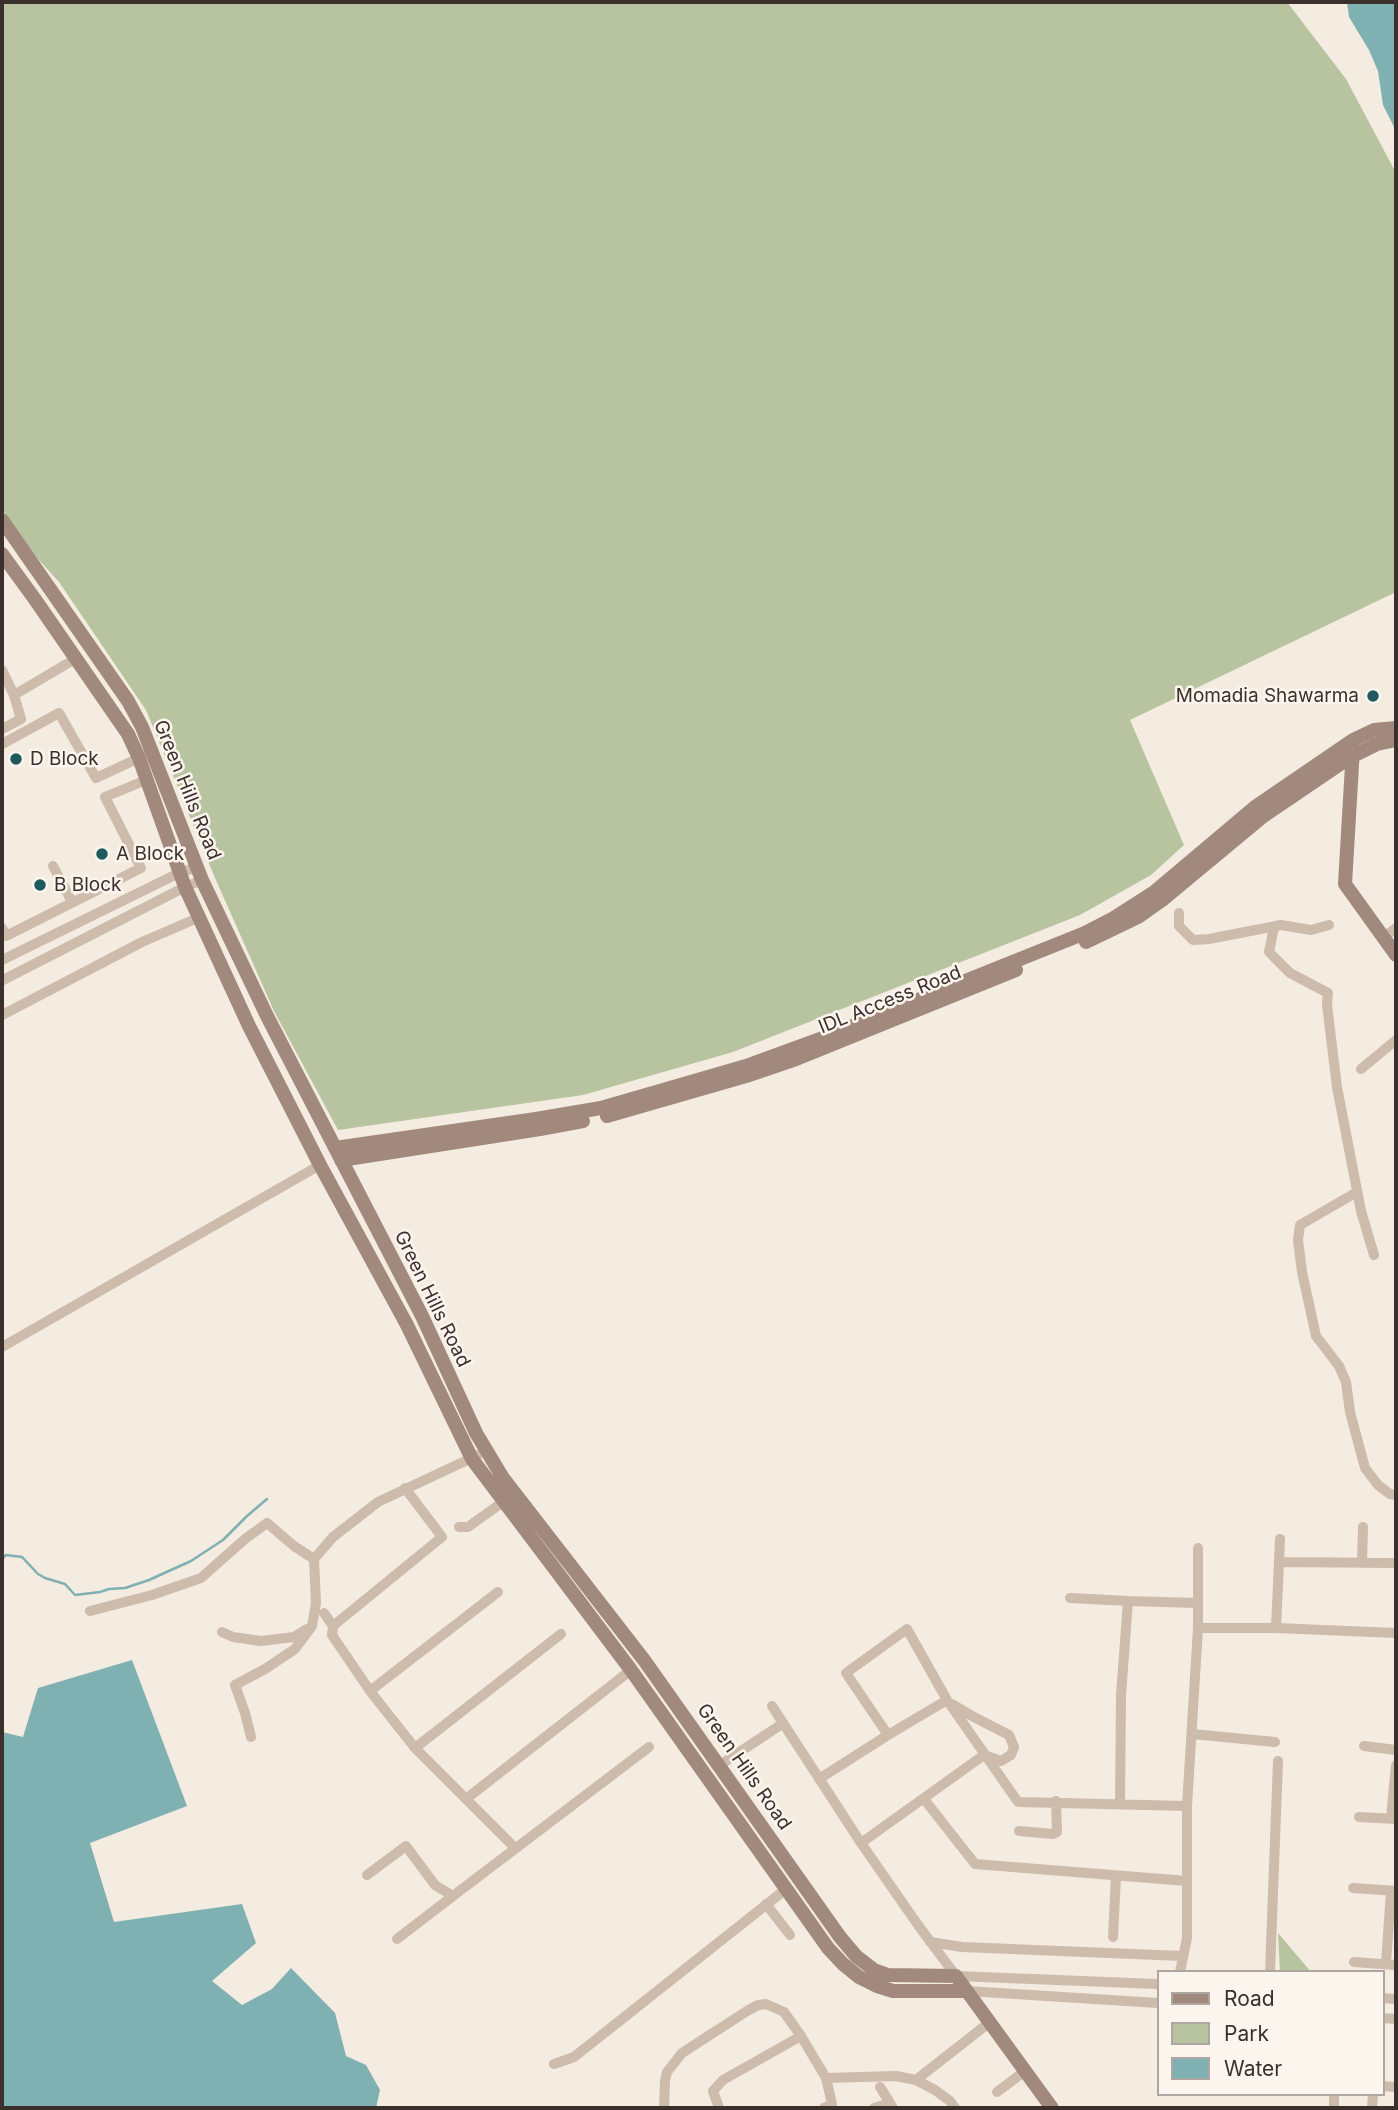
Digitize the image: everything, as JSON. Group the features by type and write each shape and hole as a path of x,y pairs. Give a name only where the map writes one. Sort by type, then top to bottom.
{"street":[{"name":"Green Hills Road","path":"2,520 128,701 153,753 200,874 267,1016 422,1316 470,1422 503,1478 644,1660 856,1956 874,1970 888,1975 956,1976"},
{"name":"Green Hills Road","path":"2,554 122,725 139,758 182,880 249,1026 320,1165 407,1325 472,1459 631,1670 828,1948 859,1977 893,1991 967,1991"},
{"path":"14,695 75,659"},
{"path":"2,670 14,695 21,719 2,729"},
{"path":"2,744 59,713 96,778 141,868 6,936 2,928"},
{"path":"538,1124 746,1066 1085,933 1153,893 1255,807 1353,740 1374,730 1396,728"},
{"path":"1353,740 1345,884 1396,955"},
{"name":"IDL Access Road","path":"338,1154 643,1107 746,1076 833,1045 1138,917 1262,817 1353,755 1377,744 1396,740"},
{"path":"96,778 139,758"},
{"path":"105,797 146,780"},
{"path":"53,866 72,902"},
{"path":"2,960 80,923 200,874"},
{"path":"2,979 88,937 182,880"},
{"path":"1179,914 1179,926 1193,940 1281,925 1311,930 1329,925"},
{"path":"2,1015 142,942 200,917"},
{"path":"80,923 88,937"},
{"path":"1274,926 1269,952 1290,973 1328,993 1327,1005 1337,1087 1357,1192 1374,1255"},
{"path":"1383,938 1396,928"},
{"path":"1361,1069 1396,1040"},
{"path":"2,1347 320,1165"},
{"path":"1357,1192 1300,1225 1300,1261 1316,1336 1339,1366 1346,1382 1350,1412 1365,1468 1378,1485 1396,1495"},
{"path":"251,1737 246,1713 235,1685 295,1649 312,1626 316,1603 314,1559 333,1537 378,1502 486,1452"},
{"path":"332,1626 442,1537 405,1488"},
{"path":"459,1527 468,1527 503,1502"},
{"path":"90,1611 152,1595 201,1577 267,1523 314,1559"},
{"path":"1362,1562 1363,1527"},
{"path":"1276,1628 1280,1538"},
{"path":"1180,1970 1187,1937 1187,1806 1198,1628 1198,1548"},
{"path":"1279,1562 1396,1563"},
{"path":"370,1691 498,1592"},
{"path":"1070,1598 1198,1603"},
{"path":"1120,1803 1121,1695 1128,1601"},
{"path":"324,1614 332,1626 332,1635 370,1691 415,1748 515,1848"},
{"path":"222,1632 233,1637 261,1640 294,1637 312,1626"},
{"path":"1198,1628 1396,1633"},
{"path":"888,1735 846,1673 907,1629 947,1700 1018,1802 1026,1805 1120,1803 1187,1806"},
{"path":"415,1748 561,1634"},
{"path":"466,1799 631,1670"},
{"path":"819,1779 947,1700"},
{"path":"947,1700 1009,1735 1014,1747 1011,1755 1001,1761 984,1755"},
{"path":"772,1706 861,1843 1052,2108"},
{"path":"720,1765 782,1724"},
{"path":"1192,1734 1275,1742"},
{"path":"1364,1746 1396,1750"},
{"path":"397,1939 649,1747"},
{"path":"861,1843 984,1755"},
{"path":"1270,1970 1278,1761"},
{"path":"1359,1817 1394,1819 1396,1765"},
{"path":"924,1799 975,1864 1186,1881"},
{"path":"1041,1806 1056,1804"},
{"path":"1019,1831 1055,1833 1058,1829 1056,1804"},
{"path":"368,1875 406,1846 435,1885 453,1896"},
{"path":"1113,1937 1116,1876"},
{"path":"1353,1888 1394,1891 1391,1964 1354,1962"},
{"path":"554,2064 574,2057 786,1889"},
{"path":"766,1904 790,1935"},
{"path":"930,1942 962,1947 1181,1956"},
{"path":"956,1976 1156,1984"},
{"path":"967,1991 1156,2003"},
{"path":"664,2108 667,2072 682,2053 758,2005 766,2004 784,2012 826,2078 832,2104 824,2108"},
{"path":"916,2080 990,2022"},
{"path":"719,2108 713,2091 723,2080 801,2036"},
{"path":"997,2091 1025,2071"},
{"path":"826,2078 878,2083 896,2076 916,2080 935,2090 955,2108"},
{"path":"874,2108 891,2105 878,2083"}],"green space":[{"path":"2,2 1287,2 1346,79 1396,173 1396,592 1130,720 1184,845 1151,875 1080,915 733,1052 583,1095 338,1130 274,1011 215,878 146,710 59,582 18,537 2,508"},
{"path":"1278,1933 1309,1970 1280,1970"}],"water":[{"path":"1347,2 1396,2 1396,131 1383,105 1378,71 1349,17"},
{"path":"132,1660 187,1806 90,1843 114,1922 242,1904 256,1943 212,1981 242,2005 272,1989 291,1968 335,2013 346,2056 366,2065 380,2090 376,2108 2,2108 2,1732 23,1737 38,1688"}],"waterway":[{"path":"2,1559 6,1555 22,1557 38,1574 65,1584 75,1595 125,1588 191,1561 223,1540 267,1499"}],"place":[{"name":"Momadia Shawarma","path":"1373,696"},
{"name":"D Block","path":"16,759"},
{"name":"A Block","path":"102,854"},
{"name":"B Block","path":"40,885"}]}
